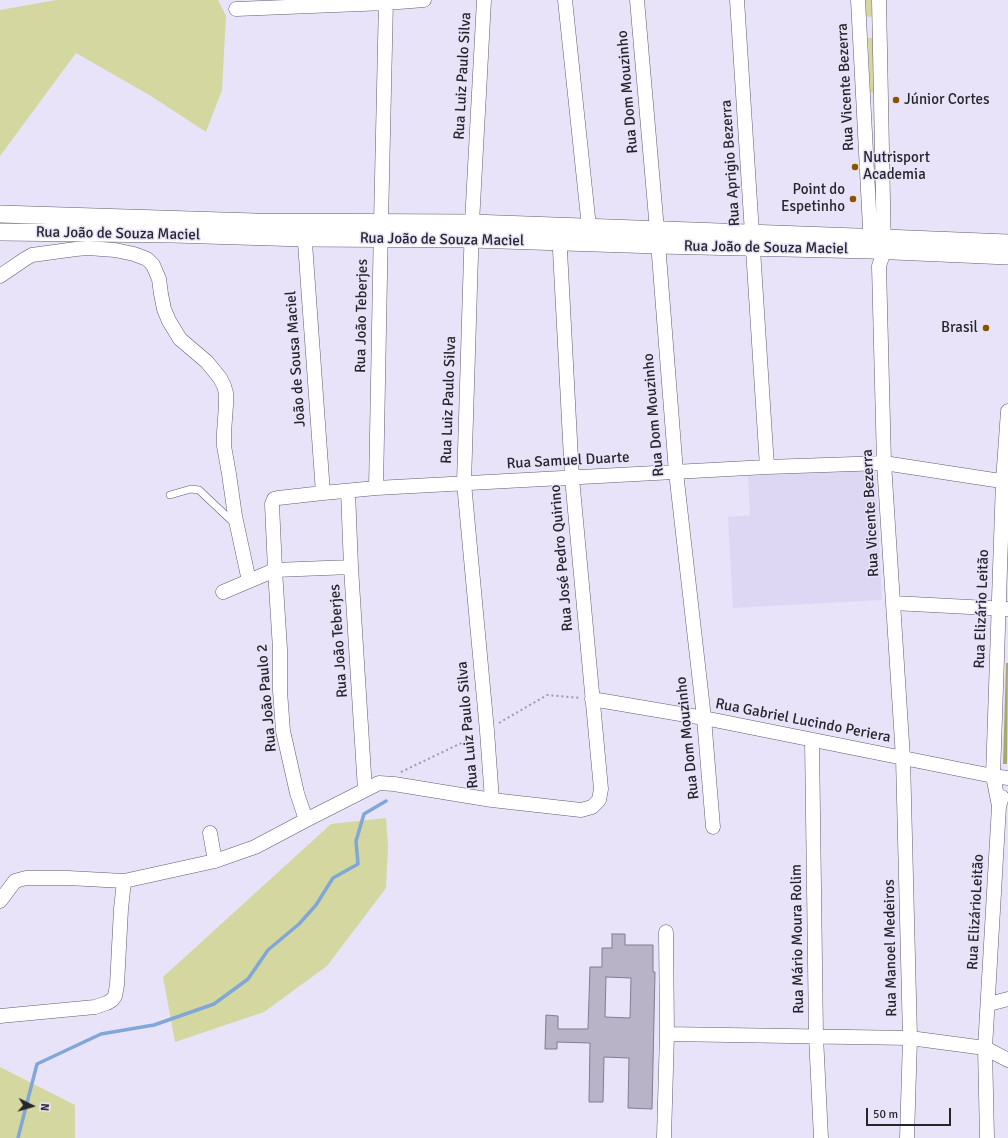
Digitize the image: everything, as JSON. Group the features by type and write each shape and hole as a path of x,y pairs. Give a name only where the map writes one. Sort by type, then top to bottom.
{"street":[{"path":"236,9 424,0"},
{"name":"Rua Luiz Paulo Silva","path":"484,0 472,231 464,483 492,800"},
{"path":"565,0 589,227"},
{"name":"Rua Dom Mouzinho","path":"637,0 658,238 676,472 704,718 714,827"},
{"name":"Rua Aprigio Bezerra","path":"737,0 767,467"},
{"name":"Rua Vicente Bezerra","path":"858,0 878,248"},
{"name":"Rua Vicente Bezerra","path":"879,0 878,248 884,464 903,758"},
{"name":"Rua João Teberjes","path":"376,488 386,1"},
{"name":"Rua João de Souza Maciel","path":"0,214 239,222 304,230"},
{"name":"Rua João de Souza Maciel","path":"560,234 589,227 658,238"},
{"name":"Rua João de Souza Maciel","path":"0,232 173,234 304,230 472,231 753,240 878,248"},
{"name":"João de Sousa Maciel","path":"304,230 323,493"},
{"name":"Rua José Pedro Quirino","path":"492,800 582,810 592,808 599,800 600,790 572,478 560,234"},
{"path":"878,248 1008,243"},
{"path":"0,276 32,255 88,248 115,250 128,253 147,259 153,265 159,279 164,309 169,322 180,339 207,362 220,378 224,386 226,393 224,446 235,516 249,581"},
{"path":"878,248 1008,256"},
{"name":"Rua Elizário Leitão","path":"999,806 993,776 1003,658 1008,411"},
{"name":"Rua Samuel Duarte","path":"274,499 376,488 767,467 884,464 1006,482"},
{"name":"Rua João Teberjes","path":"348,490 351,567 365,790"},
{"name":"Rua João Paulo 2","path":"274,499 272,504 283,731 296,793 306,820"},
{"path":"223,592 275,570 351,567"},
{"path":"893,603 1003,609"},
{"name":"Rua Gabriel Lucindo Periera","path":"592,699 704,718 1008,779"},
{"name":"Rua Mário Moura Rolim","path":"812,740 816,1036 821,1138"},
{"name":"Rua Manoel Medeiros","path":"903,758 910,1038 907,1138"},
{"name":"Rua ElizárioLeitão","path":"987,1138 985,1048 989,1004 999,806 1008,779"},
{"path":"0,901 15,881 26,878 68,878 124,881 215,861 255,847 379,783 394,784 492,800"},
{"path":"210,833 215,861"},
{"path":"0,1016 96,1007 107,1004 112,1000 115,996 117,985 124,881"},
{"path":"664,1137 667,1034 666,932"},
{"path":"989,1004 1008,999"},
{"path":"667,1034 910,1038 985,1048 1008,1060"}],"lane":[{"path":"170,495 191,489 199,490 237,526"}],"shaded area":[{"path":"875,469 882,600 733,608 728,517 750,515 748,476"}],"green space":[{"path":"56,0 218,0 226,16 222,90 206,132 151,96 76,53 0,156 0,10"},
{"path":"865,0 871,0 872,16 870,17 866,16"},
{"path":"869,38 874,38 874,93 870,92"},
{"path":"1006,663 1008,663 1007,764 1003,764"},
{"path":"386,818 388,847 386,888 327,966 264,1012 175,1042 163,977 331,824"},
{"path":"0,1067 75,1105 75,1138 0,1138"}],"building":[{"path":"612,934 625,934 625,945 653,945 653,972 655,972 652,1109 628,1108 629,1058 604,1057 603,1102 589,1102 590,1043 557,1042 557,1049 545,1049 546,1015 558,1016 558,1029 588,1029 590,967 602,967 602,948 612,948","holes":["606,977 631,978 630,1018 605,1017"]}],"waterway":[{"path":"18,1138 37,1064 101,1034 154,1025 214,1004 248,979 268,950 299,924 316,905 333,878 358,864 356,841 364,814 386,801"}],"place":[{"name":"Júnior Cortes","path":"896,100"},
{"name":"Nutrisport Academia","path":"855,167"},
{"name":"Point do Espetinho","path":"853,199"},
{"name":"Brasil","path":"986,328"}]}
